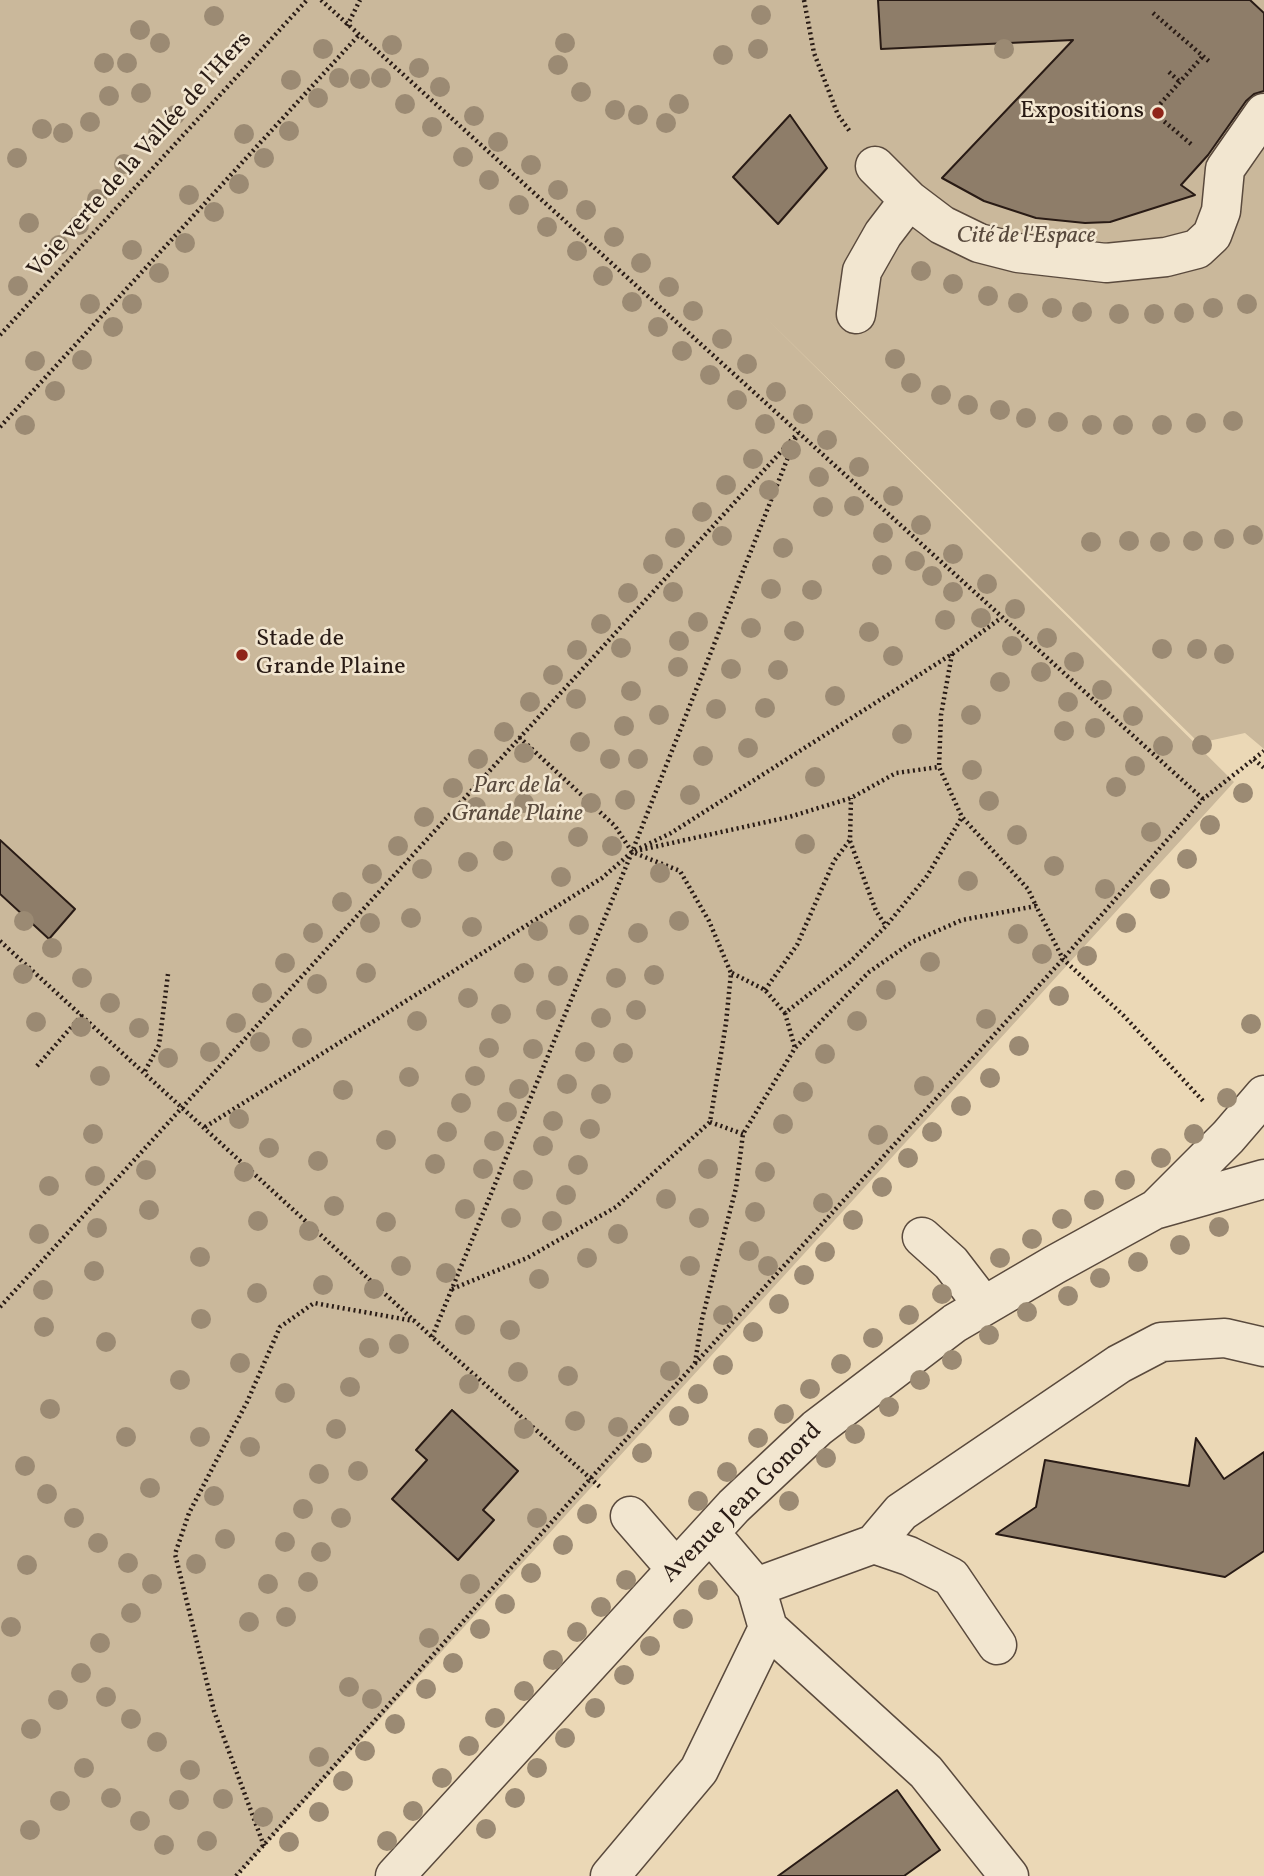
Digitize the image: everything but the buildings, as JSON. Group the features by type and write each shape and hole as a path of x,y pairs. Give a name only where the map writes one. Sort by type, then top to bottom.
{"street":[{"path":"875,166 909,201 942,225 979,243 1018,253 1106,264 1166,257 1197,249 1212,235 1221,211 1224,169 1264,113"},
{"path":"856,314 862,271 883,234 909,201"},
{"name":"Avenue Jean Gonord","path":"1154,1210 1228,1138 1264,1095"},
{"name":"Avenue Jean Gonord","path":"396,1876 676,1569 817,1428 955,1323 1154,1210 1264,1179"},
{"path":"922,1237 951,1263 985,1306"},
{"path":"756,1587 874,1544 901,1512 1119,1364 1161,1342 1224,1338 1264,1347"},
{"path":"630,1516 676,1569"},
{"path":"710,1533 756,1587 768,1628 926,1772 1009,1876"},
{"path":"874,1544 909,1556 951,1577 997,1645"},
{"path":"610,1876 699,1770 768,1628"}],"path":[{"name":"Voie verte de la Vallée de l'Hers","path":"0,335 307,0"},
{"path":"321,0 1203,799"},
{"path":"347,26 360,0"},
{"path":"804,0 814,53 838,115 875,166"},
{"path":"1153,13 1211,63"},
{"path":"0,427 358,36"},
{"path":"1187,142 1153,112 1203,56"},
{"path":"1169,72 1180,82"},
{"path":"0,1307 798,433"},
{"path":"432,1337 632,852 798,433"},
{"path":"205,1127 602,878 632,852 671,833 952,654 1001,618"},
{"path":"952,654 941,715 939,767 962,817 1028,889 1063,959 1159,1052 1212,1111 1228,1138"},
{"path":"452,1289 527,1258 616,1207 710,1122 719,1077 731,973 709,921 680,871 632,852 615,826 519,737"},
{"path":"236,1876 591,1478 1063,959 1203,799 1264,751"},
{"path":"1254,759 1264,768"},
{"path":"632,852 740,830 851,798 895,773 939,767"},
{"path":"851,798 850,841 876,911 886,926"},
{"path":"785,1013 849,963 886,926 927,876 962,817"},
{"path":"765,990 797,946 834,861 850,841"},
{"path":"694,1364 702,1319 736,1188 743,1133 795,1048 869,972 912,942 962,920 1036,906"},
{"path":"0,941 630,1516"},
{"path":"731,973 765,990 785,1013 795,1048"},
{"path":"145,1071 159,1045 169,974"},
{"path":"37,1066 82,1015"},
{"path":"710,1122 743,1133"},
{"path":"264,1846 214,1711 175,1554 189,1513 247,1402 280,1328 314,1303 414,1321"}],"green space":[{"name":"Parc de la Grande Plaine","path":"0,0 1264,0 1264,749 1245,733 1199,743 764,316 1234,782 237,1876 0,1876"}],"place":[{"name":"Expositions","path":"1158,113"},
{"name":"Stade de Grande Plaine","path":"242,655"}],"park label":[{"name":"Cité de l'Espace","path":"1026,238"}]}
